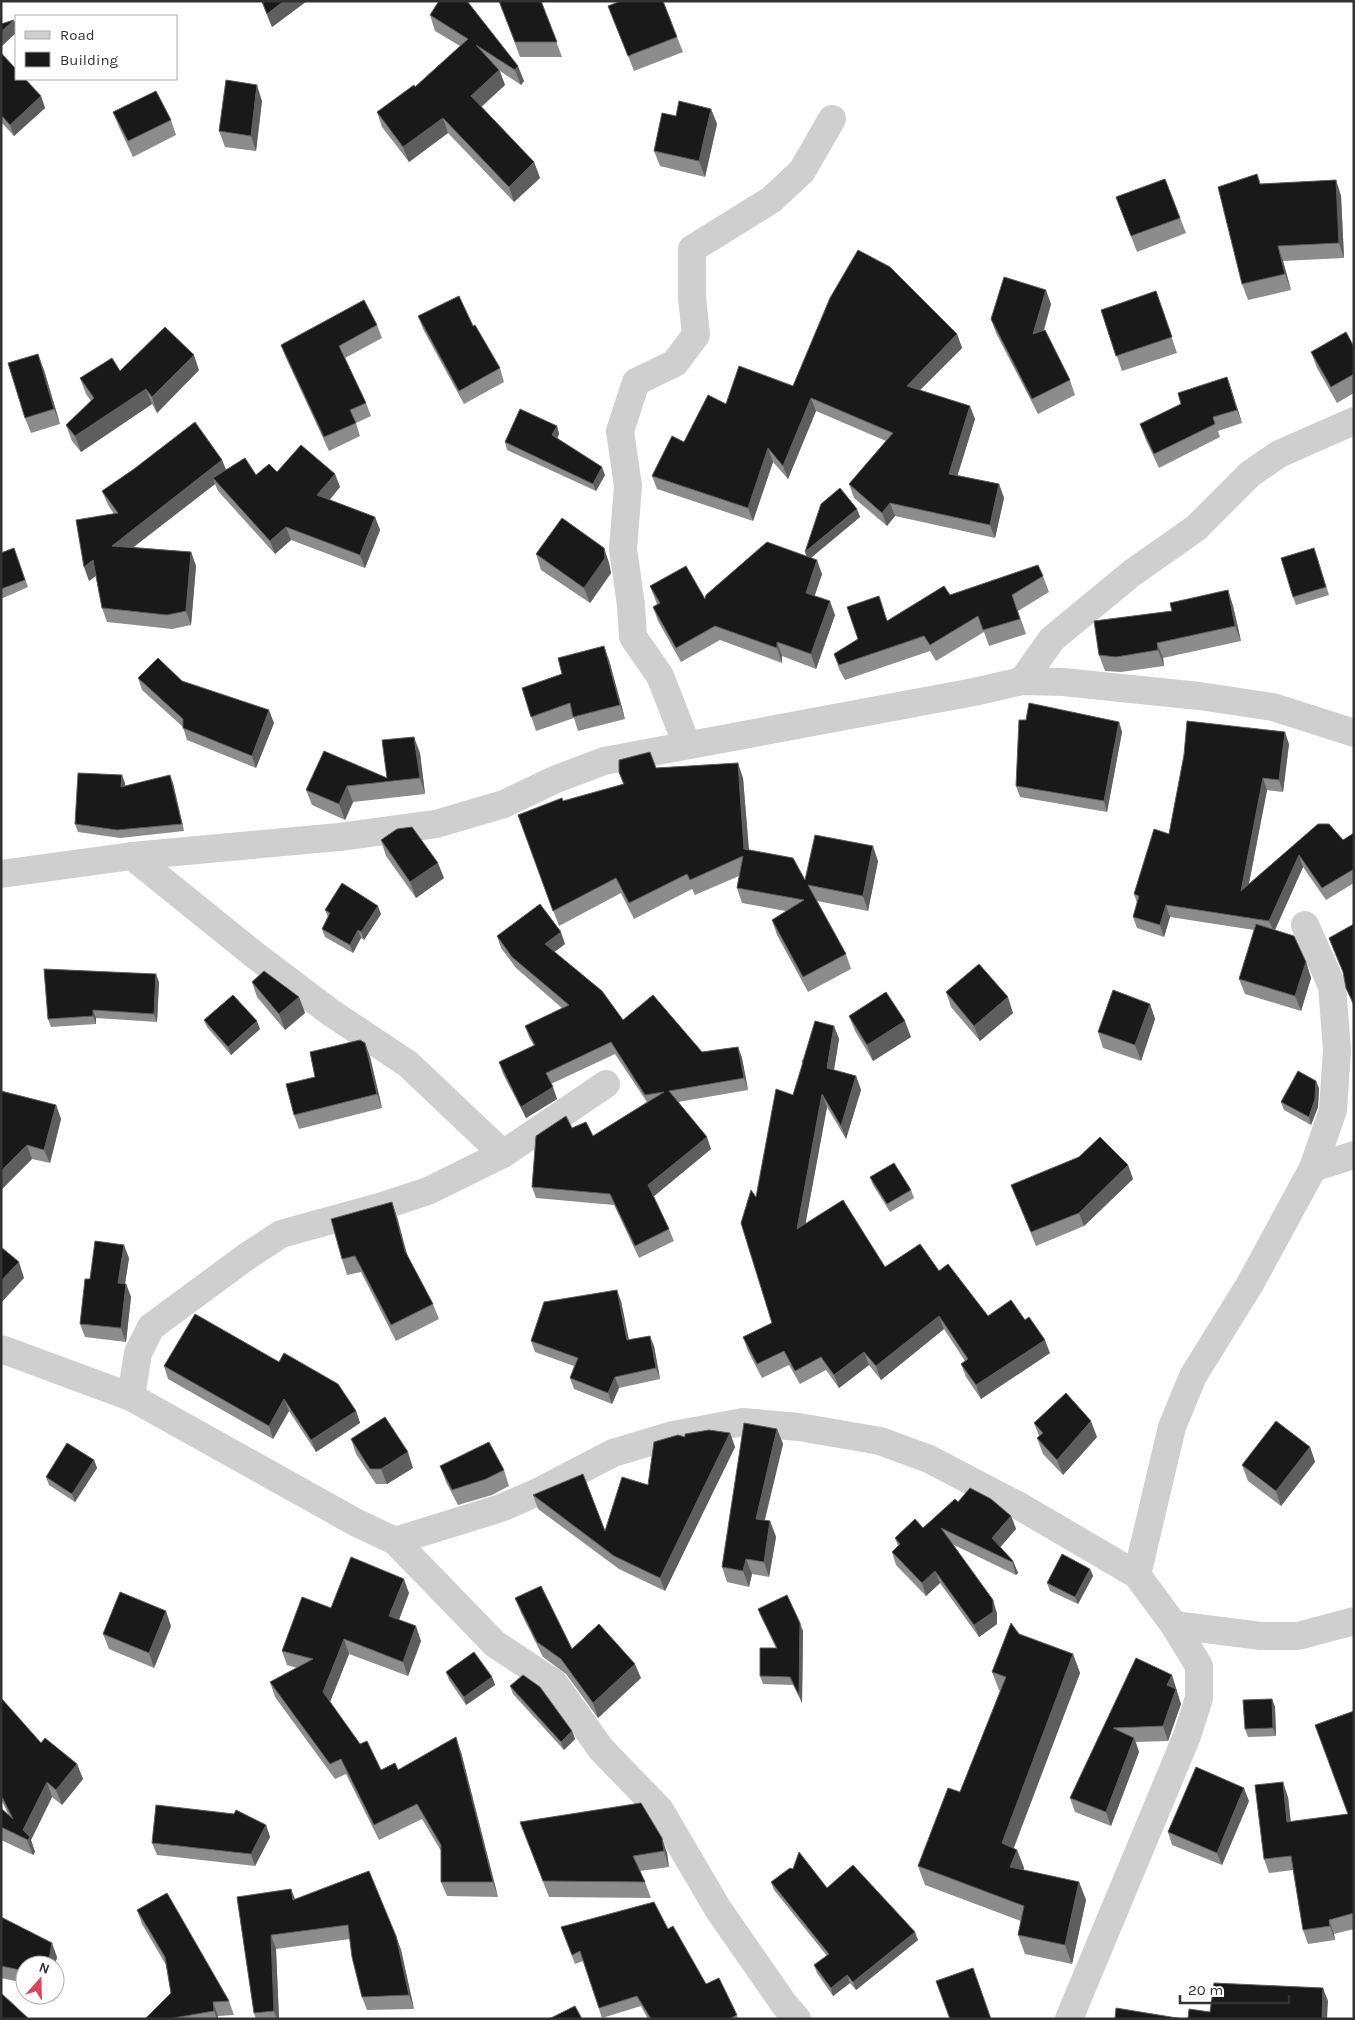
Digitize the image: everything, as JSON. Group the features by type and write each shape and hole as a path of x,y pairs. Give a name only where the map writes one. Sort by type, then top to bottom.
{"street":[{"path":"688,745 660,676 633,637 624,549 628,486 620,431 636,382 675,363 696,335 692,298 692,249 771,200 802,171 832,119"},
{"path":"1022,681 1052,639 1132,573 1196,528 1250,474 1280,454 1354,421"},
{"path":"1,874 132,856 339,837 436,824 504,804 554,780 604,761 974,692 1022,681 1064,682 1218,699 1273,708 1354,733"},
{"path":"132,856 271,968 330,1012 408,1064 503,1154"},
{"path":"1137,1575 1172,1427 1193,1376 1250,1284 1313,1168 1333,1110 1338,1050 1332,986 1305,925"},
{"path":"131,1397 138,1353 151,1327 246,1257 281,1234 379,1207 428,1190 503,1154 606,1084"},
{"path":"1313,1168 1354,1155"},
{"path":"1,1348 131,1397 355,1522 395,1542 495,1644 554,1683 601,1749 660,1810 718,1909 784,2004 797,2019"},
{"path":"395,1542 501,1508 540,1491 613,1453 673,1435 743,1422 799,1427 880,1441 929,1458 1021,1507 1137,1575 1174,1625 1199,1666 1199,1698 1187,1736 1069,2019"},
{"path":"1174,1625 1261,1636 1298,1636 1354,1621"}],"building":[{"path":"262,1 284,1 267,14"},
{"path":"439,1 467,1 518,66 515,70 476,45 499,70 471,96 534,162 509,187 443,118 403,147 377,112 414,85 415,87 468,39 430,15"},
{"path":"499,1 541,1 557,42 515,42"},
{"path":"621,1 663,1 677,37 628,56 608,6"},
{"path":"14,20 1,32 1,24"},
{"path":"1,53 15,68 15,80 26,80 41,96 10,125 1,115"},
{"path":"226,80 257,85 251,136 219,131"},
{"path":"156,91 171,120 128,141 113,112"},
{"path":"679,101 711,109 699,161 654,151 662,113 676,116"},
{"path":"1257,174 1260,184 1336,180 1339,243 1278,246 1285,274 1242,284 1218,187"},
{"path":"1165,179 1180,218 1131,236 1116,197"},
{"path":"858,250 890,267 957,334 907,386 970,406 949,474 999,484 990,525 890,503 882,513 849,484 893,433 811,398 783,466 768,448 748,508 652,476 672,436 684,442 708,395 726,404 739,366 793,386 830,298"},
{"path":"1004,277 1046,290 1033,334 1045,330 1070,380 1032,399 991,319"},
{"path":"1156,291 1172,337 1116,356 1101,310"},
{"path":"459,296 473,326 475,325 500,368 459,391 418,316"},
{"path":"364,300 377,325 339,346 366,403 350,410 356,423 324,437 281,345"},
{"path":"165,327 194,355 152,397 146,389 75,436 66,425 94,398 80,378 112,358 120,371"},
{"path":"1346,332 1354,347 1354,374 1331,387 1311,352"},
{"path":"38,354 54,409 25,418 8,363"},
{"path":"1227,377 1237,410 1213,417 1215,424 1154,454 1140,424 1181,404 1178,393"},
{"path":"520,409 557,426 552,435 602,467 593,484 505,442"},
{"path":"195,422 222,460 112,546 191,552 186,611 167,615 102,608 93,560 84,567 76,520 118,513 102,491"},
{"path":"301,445 335,474 317,495 375,517 360,555 286,527 270,541 213,478 245,458 256,475 269,464 277,472"},
{"path":"840,488 857,509 805,552 821,504"},
{"path":"562,518 604,548 605,558 584,588 536,554"},
{"path":"767,542 817,560 806,593 830,601 811,654 777,642 777,648 715,626 676,648 653,607 660,603 650,586 686,566 705,599 706,595"},
{"path":"14,548 25,580 1,589 1,553"},
{"path":"1314,548 1326,587 1293,597 1281,558"},
{"path":"1038,565 1043,576 1012,595 1020,619 983,630 978,616 930,645 924,636 839,665 834,654 858,639 847,607 879,596 887,621 944,586 950,595"},
{"path":"1228,590 1235,626 1157,643 1158,650 1116,657 1099,655 1094,621 1172,611 1170,603"},
{"path":"604,646 620,705 573,717 570,703 531,717 522,688 562,674 558,658"},
{"path":"158,658 182,681 269,710 252,756 183,728 183,719 138,678"},
{"path":"1029,703 1119,722 1104,801 1016,786 1019,720 1026,720"},
{"path":"1187,721 1285,732 1279,780 1263,778 1241,891 1318,824 1329,824 1343,840 1354,833 1354,869 1322,888 1299,855 1269,921 1166,905 1160,925 1133,917 1139,896 1134,894 1154,829 1169,834 1184,755"},
{"path":"414,737 420,778 347,786 339,804 306,790 324,751 387,778 382,740"},
{"path":"650,752 656,768 738,763 744,849 793,858 805,880 815,835 873,846 863,896 808,885 846,954 803,977 772,920 804,900 737,888 743,856 690,880 687,874 629,903 616,878 553,911 518,815 562,798 563,801 624,784 619,772 619,760"},
{"path":"78,773 122,775 121,787 170,775 182,824 117,830 75,824"},
{"path":"412,827 438,863 410,882 381,840 397,829"},
{"path":"342,883 378,906 361,932 358,930 350,945 322,929 330,913 325,910"},
{"path":"540,904 561,932 545,944 602,991 623,1020 653,995 702,1052 738,1047 744,1078 669,1091 707,1137 648,1185 669,1229 635,1246 610,1194 532,1187 536,1136 566,1116 572,1128 586,1122 593,1136 664,1092 645,1095 611,1042 546,1073 553,1087 521,1107 499,1062 535,1045 525,1026 569,1005 512,957 497,936"},
{"path":"1256,924 1294,936 1306,962 1295,996 1239,979"},
{"path":"1354,924 1354,1005 1346,988 1343,972 1329,938"},
{"path":"979,964 1008,997 974,1026 946,992"},
{"path":"44,969 156,974 154,1014 93,1010 93,1016 48,1019"},
{"path":"264,971 299,997 279,1014 252,982"},
{"path":"1113,990 1150,1004 1135,1045 1098,1032"},
{"path":"886,992 905,1021 867,1045 849,1016"},
{"path":"233,995 257,1021 228,1047 204,1020"},
{"path":"815,1021 834,1026 827,1068 856,1076 841,1126 822,1094 797,1229 843,1200 885,1267 920,1244 939,1271 948,1264 988,1316 1011,1300 1025,1320 1029,1317 1045,1340 976,1385 961,1364 968,1359 939,1316 876,1366 864,1352 834,1375 821,1357 795,1371 784,1351 757,1364 743,1337 772,1323 741,1223 751,1190 756,1197 776,1089 793,1095"},
{"path":"360,1040 365,1043 377,1094 294,1115 286,1084 315,1077 310,1052"},
{"path":"1298,1071 1316,1081 1315,1099 1309,1117 1281,1102"},
{"path":"1,1091 56,1105 44,1150 27,1145 1,1171"},
{"path":"1100,1137 1128,1165 1079,1213 1031,1232 1011,1185 1079,1157"},
{"path":"894,1163 911,1190 887,1204 870,1177"},
{"path":"392,1202 405,1251 433,1304 391,1325 355,1256 342,1259 331,1219"},
{"path":"95,1241 124,1245 118,1283 126,1284 121,1328 80,1324 85,1279 90,1279"},
{"path":"1,1247 19,1262 1,1281"},
{"path":"617,1290 627,1340 650,1336 656,1368 615,1377 608,1393 570,1378 578,1358 531,1341 544,1302"},
{"path":"195,1314 279,1362 284,1353 338,1384 356,1411 311,1440 284,1399 269,1426 164,1366"},
{"path":"1066,1393 1091,1421 1057,1460 1037,1438 1043,1433 1034,1423"},
{"path":"385,1417 408,1452 381,1469 370,1469 351,1439"},
{"path":"1276,1421 1310,1447 1276,1491 1242,1465"},
{"path":"744,1423 777,1429 756,1519 770,1521 764,1562 746,1559 743,1571 722,1567"},
{"path":"709,1430 730,1433 660,1578 614,1556 533,1495 583,1474 605,1531 622,1477 648,1485 654,1442 678,1435 685,1437 685,1434"},
{"path":"489,1442 504,1470 486,1479 452,1490 440,1466"},
{"path":"67,1443 94,1460 72,1494 46,1477"},
{"path":"970,1488 991,1499 1011,1516 992,1538 1013,1561 941,1528 993,1600 993,1612 974,1625 935,1571 922,1583 892,1552 900,1544 895,1538 915,1519 923,1528 955,1499 958,1502"},
{"path":"1062,1554 1090,1569 1075,1597 1047,1583"},
{"path":"351,1557 404,1579 389,1616 416,1626 403,1662 344,1639 323,1692 360,1744 367,1741 381,1770 395,1763 398,1770 456,1737 493,1882 441,1882 441,1845 417,1804 374,1825 341,1759 330,1764 270,1682 313,1659 282,1651 302,1597 331,1608"},
{"path":"541,1586 572,1649 599,1624 635,1664 593,1703 561,1659 537,1642 515,1598"},
{"path":"120,1592 166,1611 149,1653 103,1634"},
{"path":"787,1595 800,1623 799,1695 790,1677 760,1676 760,1648 777,1648 758,1609"},
{"path":"1011,1623 1019,1634 1073,1654 1002,1843 1017,1850 1010,1867 1079,1882 1065,1945 1018,1935 1024,1906 918,1866 948,1788 960,1792 1006,1677 992,1672"},
{"path":"474,1652 492,1677 464,1697 446,1672"},
{"path":"1136,1658 1172,1675 1167,1685 1176,1689 1163,1726 1113,1728 1134,1738 1106,1812 1070,1798"},
{"path":"523,1675 540,1687 572,1731 561,1742 510,1686"},
{"path":"2,1699 41,1743 45,1738 77,1764 56,1790 47,1782 23,1830 30,1837 28,1840 1,1827 1,1808 13,1819 1,1795"},
{"path":"1272,1699 1273,1728 1245,1729 1243,1700"},
{"path":"1354,1711 1354,1913 1329,1920 1330,1926 1303,1930 1291,1856 1264,1859 1255,1785 1283,1782 1287,1822 1348,1814 1315,1725"},
{"path":"1196,1767 1244,1788 1217,1853 1168,1832"},
{"path":"641,1803 662,1838 664,1851 633,1856 645,1882 543,1881 520,1822"},
{"path":"156,1805 234,1814 236,1810 266,1825 251,1854 152,1843"},
{"path":"799,1852 827,1888 853,1865 915,1932 853,1982 847,1975 831,1988 814,1965 829,1954 771,1882 790,1868 793,1869"},
{"path":"369,1871 396,1936 409,1995 362,1997 352,1957 348,1925 271,1935 274,2011 254,2013 237,1897 291,1889 293,1900"},
{"path":"167,1893 229,2001 213,2002 214,2011 168,2019 145,2019 171,1993 165,1957 137,1910"},
{"path":"654,1902 668,1929 673,1926 706,1984 719,1978 737,2015 729,2019 651,2019 637,1996 599,2008 580,1951 572,1955 561,1927"},
{"path":"1,1917 52,1943 50,1955 15,1955 15,1969 1,1966"},
{"path":"973,1968 991,2019 950,2019 936,1981"},
{"path":"1214,1983 1323,1988 1322,2019 1188,2019 1189,2009 1210,2012"},
{"path":"1,1993 29,2019 1,2019"},
{"path":"575,2006 582,2019 549,2019"},
{"path":"1116,2008 1183,2019 1115,2019"}]}
